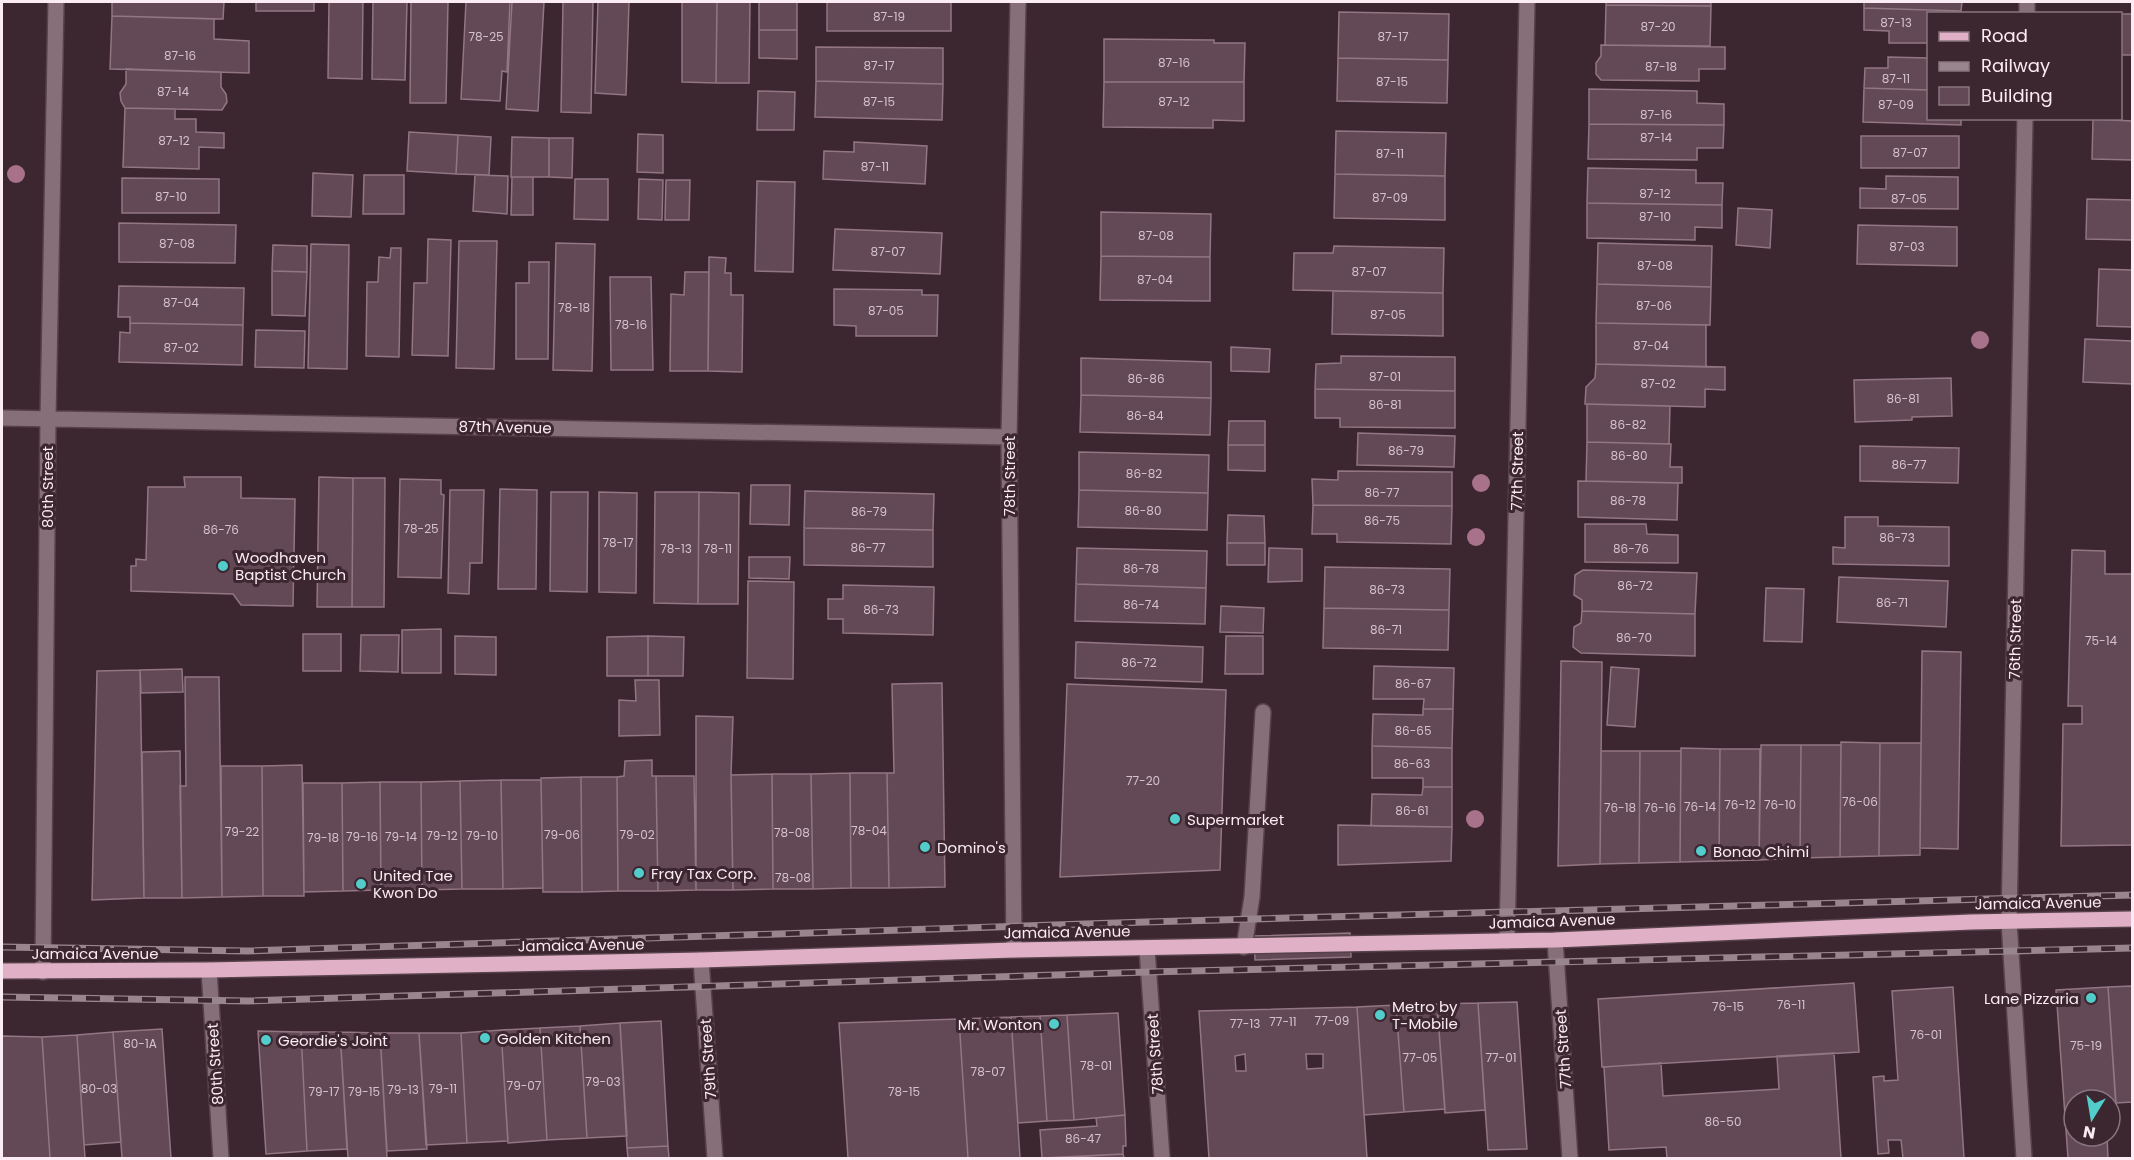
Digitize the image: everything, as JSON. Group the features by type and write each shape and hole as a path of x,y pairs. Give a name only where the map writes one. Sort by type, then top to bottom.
{"main road":[{"name":"Jamaica Avenue","path":"2,971 209,970 701,960 1014,950 1555,940 2009,921 2133,919"}],"street":[{"name":"80th Street","path":"43,972 48,418 56,2"},
{"name":"78th Street","path":"1014,950 1009,437 1018,2"},
{"name":"77th Street","path":"1507,941 1527,2"},
{"name":"76th Street","path":"2024,1158 2009,921 2025,120"},
{"name":"87th Avenue","path":"2,418 1009,437"},
{"path":"1244,947 1252,897 1263,712"},
{"name":"77th Street","path":"1555,940 1570,1158"},
{"name":"78th Street","path":"1147,949 1162,1158"},
{"name":"79th Street","path":"701,960 715,1158"},
{"name":"80th Street","path":"209,970 221,1158"}],"building":[{"path":"112,2 224,2 223,19 112,16"},
{"path":"256,2 314,2 314,11 256,11"},
{"path":"329,2 363,2 362,79 328,78"},
{"path":"373,2 407,2 405,80 372,79"},
{"path":"411,2 448,2 446,103 410,103"},
{"path":"466,2 510,2 507,72 502,71 500,101 461,99"},
{"path":"512,2 544,2 538,111 506,109"},
{"path":"563,2 593,2 591,113 561,112"},
{"path":"598,2 629,2 626,95 595,93"},
{"path":"682,2 717,2 716,83 682,82"},
{"path":"717,2 750,2 749,83 716,83"},
{"path":"759,2 797,2 797,30 759,30"},
{"path":"827,2 951,2 951,31 827,31"},
{"path":"1606,2 1711,2 1711,6 1606,5"},
{"path":"1864,2 1962,2 1961,11 1864,8"},
{"path":"1606,5 1711,6 1710,46 1605,45"},
{"path":"1864,8 1961,11 1927,12 1927,43 1889,43 1889,31 1864,30"},
{"path":"1339,12 1449,14 1448,60 1338,58"},
{"path":"2122,14 2132,14 2132,55 2122,55"},
{"path":"112,16 214,19 214,39 249,41 249,73 110,69"},
{"path":"759,30 797,30 797,59 759,58"},
{"path":"1104,39 1214,40 1214,43 1245,43 1244,82 1104,82"},
{"path":"1601,45 1725,47 1725,69 1699,69 1699,81 1601,80 1596,74 1596,63 1601,56"},
{"path":"816,47 943,48 943,84 816,81"},
{"path":"1888,57 1927,58 1927,90 1864,88 1865,68 1888,68"},
{"path":"1338,58 1448,60 1447,103 1337,101"},
{"path":"126,69 221,72 221,87 226,94 227,102 222,110 125,108 120,93 126,84"},
{"path":"816,81 943,84 942,120 815,117"},
{"path":"1104,82 1244,82 1244,121 1213,120 1213,128 1103,127"},
{"path":"1864,88 1927,90 1927,120 1961,120 1961,125 1863,122"},
{"path":"1589,89 1697,91 1697,103 1724,104 1724,125 1589,124"},
{"path":"758,91 795,92 794,130 757,130"},
{"path":"125,108 175,109 175,119 196,119 196,132 224,133 224,148 199,147 199,169 123,167"},
{"path":"2093,120 2132,121 2132,160 2092,159"},
{"path":"1589,124 1724,125 1723,148 1697,148 1697,160 1588,159"},
{"path":"1336,131 1446,133 1445,176 1335,174"},
{"path":"409,132 458,135 456,174 407,171"},
{"path":"638,134 663,135 663,173 637,172"},
{"path":"458,135 491,137 489,175 456,174"},
{"path":"1861,136 1959,136 1959,168 1861,168"},
{"path":"512,137 549,138 549,177 511,177"},
{"path":"549,138 573,138 572,178 549,177"},
{"path":"854,142 927,146 925,184 823,179 824,151 854,152"},
{"path":"1588,168 1696,170 1696,183 1723,183 1722,205 1587,203"},
{"path":"313,173 353,175 351,217 312,216"},
{"path":"1335,174 1445,176 1445,220 1334,218"},
{"path":"364,175 404,175 404,214 363,214"},
{"path":"475,175 508,176 507,214 473,211"},
{"path":"1886,176 1958,177 1958,209 1860,208 1860,188 1886,189"},
{"path":"512,177 533,177 533,215 511,215"},
{"path":"122,178 219,179 219,213 122,213"},
{"path":"575,179 608,179 608,220 574,219"},
{"path":"639,179 663,180 662,220 638,219"},
{"path":"666,180 690,180 689,220 665,220"},
{"path":"757,181 795,182 793,272 755,271"},
{"path":"2087,199 2132,200 2132,240 2086,239"},
{"path":"1587,203 1722,205 1722,228 1695,227 1695,240 1587,238"},
{"path":"1738,208 1772,210 1770,248 1736,245"},
{"path":"1101,212 1211,214 1210,257 1101,256"},
{"path":"119,223 236,225 235,263 119,262"},
{"path":"1858,225 1957,227 1957,266 1857,264"},
{"path":"835,229 942,233 940,274 833,270"},
{"path":"428,239 451,240 448,356 412,355 414,283 427,283"},
{"path":"459,241 497,241 494,369 456,368"},
{"path":"556,243 595,244 592,371 553,370"},
{"path":"1598,243 1712,246 1711,287 1597,284"},
{"path":"311,244 349,245 347,369 308,368"},
{"path":"273,245 307,246 307,272 272,271"},
{"path":"1334,246 1444,248 1443,293 1293,290 1294,253 1333,253"},
{"path":"391,248 401,248 399,357 366,356 367,282 378,282 379,257 390,258"},
{"path":"1101,256 1210,257 1210,301 1100,300"},
{"path":"709,257 726,258 725,273 731,273 731,295 743,295 742,372 708,371"},
{"path":"529,262 549,262 548,359 516,359 516,283 529,283"},
{"path":"2099,269 2132,270 2132,327 2097,326"},
{"path":"272,271 307,272 305,316 272,315"},
{"path":"685,272 709,272 708,371 670,371 671,294 684,295"},
{"path":"610,277 651,277 653,370 611,370"},
{"path":"1597,284 1711,287 1710,325 1596,323"},
{"path":"119,286 244,288 243,325 130,323 130,317 118,317"},
{"path":"834,289 922,290 922,295 938,295 937,336 856,336 856,326 834,325"},
{"path":"1333,291 1443,293 1443,336 1332,334"},
{"path":"130,323 243,325 242,365 119,362 120,332 130,333"},
{"path":"1596,323 1706,325 1706,367 1596,364"},
{"path":"256,330 305,331 304,368 255,367"},
{"path":"2085,339 2132,341 2132,384 2083,382"},
{"path":"1231,347 1270,349 1269,372 1231,371"},
{"path":"1341,356 1455,357 1455,391 1315,389 1316,364 1341,363"},
{"path":"1081,358 1211,362 1211,398 1081,395"},
{"path":"1596,364 1725,367 1725,390 1705,389 1705,407 1585,404 1586,387 1595,378"},
{"path":"1951,378 1952,416 1855,422 1854,380"},
{"path":"1315,389 1455,391 1455,428 1340,427 1340,418 1315,418"},
{"path":"1081,395 1211,398 1210,435 1080,432"},
{"path":"1587,404 1670,406 1669,444 1587,442"},
{"path":"1229,421 1265,421 1265,445 1228,445"},
{"path":"1358,433 1455,436 1454,467 1357,465"},
{"path":"1587,442 1671,444 1670,467 1682,467 1682,483 1586,481"},
{"path":"1228,445 1265,445 1265,471 1228,470"},
{"path":"1860,446 1959,448 1958,483 1860,481"},
{"path":"1079,452 1209,455 1208,493 1079,490"},
{"path":"1338,471 1452,472 1452,506 1313,505 1312,479 1338,480"},
{"path":"184,477 241,477 241,498 295,499 293,606 241,605 233,594 131,591 131,566 136,566 136,559 146,560 148,487 185,487"},
{"path":"319,477 353,478 352,607 317,607"},
{"path":"353,478 385,478 384,607 352,607"},
{"path":"400,479 441,480 441,494 444,495 441,578 398,577"},
{"path":"1578,481 1678,483 1677,520 1578,517"},
{"path":"751,485 790,485 789,525 750,524"},
{"path":"500,489 537,490 536,589 498,589"},
{"path":"450,490 484,490 482,563 470,563 469,594 448,593"},
{"path":"1079,490 1208,493 1207,530 1078,527"},
{"path":"805,491 934,494 933,530 804,528"},
{"path":"551,492 588,492 587,592 550,591"},
{"path":"599,492 637,493 636,593 599,592"},
{"path":"655,492 699,492 698,604 654,603"},
{"path":"699,492 739,493 738,604 698,604"},
{"path":"1313,505 1452,506 1451,544 1337,542 1337,534 1312,534"},
{"path":"1228,515 1264,516 1265,543 1227,543"},
{"path":"1845,517 1878,517 1878,526 1949,527 1949,566 1833,564 1833,547 1845,548"},
{"path":"1585,524 1646,524 1647,534 1678,535 1678,563 1585,562"},
{"path":"804,528 933,530 933,567 804,565"},
{"path":"1227,543 1265,543 1265,565 1227,565"},
{"path":"1077,548 1207,551 1206,588 1076,584"},
{"path":"1269,548 1302,549 1302,581 1268,582"},
{"path":"2072,550 2105,551 2105,574 2132,574 2132,845 2061,846 2063,724 2082,724 2082,706 2068,706"},
{"path":"749,557 790,557 789,579 749,578"},
{"path":"1325,567 1450,569 1449,610 1324,608"},
{"path":"1583,570 1697,573 1695,614 1582,611 1582,600 1574,595 1575,575"},
{"path":"1839,577 1948,581 1946,627 1837,622"},
{"path":"748,581 794,582 793,679 747,678"},
{"path":"1076,584 1206,588 1205,624 1075,621"},
{"path":"843,585 934,587 933,635 843,633 843,619 828,619 828,599 843,599"},
{"path":"1766,588 1804,589 1802,642 1764,641"},
{"path":"1221,606 1264,608 1263,633 1220,632"},
{"path":"1324,608 1449,610 1448,650 1323,648"},
{"path":"1582,611 1695,614 1695,656 1581,653 1573,647 1574,627 1581,623"},
{"path":"441,629 441,673 402,673 402,630"},
{"path":"303,634 341,634 341,671 303,671"},
{"path":"361,635 399,635 398,672 360,671"},
{"path":"455,636 496,637 496,675 455,674"},
{"path":"648,636 684,637 683,676 648,676"},
{"path":"648,636 648,676 607,676 607,637"},
{"path":"1226,636 1263,636 1263,674 1225,674"},
{"path":"1076,642 1203,647 1202,682 1075,678"},
{"path":"1922,651 1961,652 1958,849 1920,848"},
{"path":"1561,661 1602,662 1600,864 1558,866"},
{"path":"1374,666 1454,668 1453,709 1423,709 1424,699 1373,699"},
{"path":"1611,667 1639,669 1635,727 1607,725"},
{"path":"182,669 183,692 141,693 140,670"},
{"path":"140,670 144,898 92,900 97,671"},
{"path":"185,677 219,677 222,897 182,898 180,786 186,786"},
{"path":"635,680 659,680 660,735 619,736 619,700 636,701"},
{"path":"942,683 945,887 889,888 887,773 894,773 892,684"},
{"path":"1067,684 1226,690 1220,870 1060,877"},
{"path":"1423,709 1453,709 1452,748 1372,746 1373,714 1423,715"},
{"path":"696,716 733,717 731,775 733,890 696,890"},
{"path":"1841,742 1880,743 1879,856 1840,857"},
{"path":"1880,743 1921,743 1920,855 1879,856"},
{"path":"1761,745 1801,745 1800,858 1759,860"},
{"path":"1801,745 1841,745 1840,857 1800,858"},
{"path":"1372,746 1452,748 1452,787 1423,787 1423,778 1372,778"},
{"path":"1681,748 1720,749 1719,861 1680,862"},
{"path":"1720,749 1760,749 1759,860 1719,861"},
{"path":"180,751 182,898 144,898 142,752"},
{"path":"1601,751 1640,751 1639,863 1600,864"},
{"path":"1640,751 1681,751 1680,862 1639,863"},
{"path":"652,760 652,776 656,776 658,891 618,891 617,777 624,776 625,761"},
{"path":"302,765 304,896 263,896 262,766"},
{"path":"221,766 262,766 263,896 222,897"},
{"path":"850,773 887,773 889,888 851,888"},
{"path":"850,773 851,888 813,889 811,774"},
{"path":"772,774 811,774 813,889 773,889"},
{"path":"772,774 773,889 733,890 731,775"},
{"path":"656,776 694,776 696,890 658,891"},
{"path":"581,777 617,777 618,891 582,892"},
{"path":"581,777 582,892 543,892 541,778"},
{"path":"501,780 541,780 543,888 503,889"},
{"path":"501,780 503,889 462,889 460,781"},
{"path":"460,781 462,889 422,890 421,782"},
{"path":"380,782 421,782 422,890 381,890"},
{"path":"380,782 381,890 343,891 342,783"},
{"path":"303,783 342,783 343,891 304,892"},
{"path":"1423,787 1452,787 1452,827 1371,826 1372,794 1422,795"},
{"path":"1338,825 1452,827 1451,861 1338,865"},
{"path":"1350,933 1351,957 1255,960 1254,936"},
{"path":"1854,983 1859,1052 1602,1067 1598,999"},
{"path":"2132,986 2132,1102 2122,1103 2122,1088 2115,1088 2108,987"},
{"path":"1953,987 1964,1158 1903,1158 1901,1140 1888,1140 1889,1153 1878,1154 1873,1077 1884,1076 1884,1081 1898,1080 1892,991"},
{"path":"2108,987 2115,1088 2063,1088 2056,990"},
{"path":"1517,1002 1527,1149 1488,1150 1478,1003"},
{"path":"1478,1003 1485,1110 1445,1113 1437,1004"},
{"path":"1437,1004 1445,1109 1404,1112 1396,1005"},
{"path":"1396,1005 1404,1112 1364,1115 1357,1007"},
{"path":"1357,1007 1367,1158 1209,1158 1199,1011","holes":["1245,1054 1246,1071 1236,1071 1235,1056","1306,1054 1323,1054 1323,1068 1307,1069"]},
{"path":"1118,1013 1125,1115 1074,1120 1067,1015"},
{"path":"1067,1015 1074,1120 1047,1121 1040,1016"},
{"path":"1040,1016 1047,1121 1018,1123 1011,1017"},
{"path":"1011,1017 1020,1158 968,1158 959,1019"},
{"path":"959,1019 968,1158 848,1158 839,1023"},
{"path":"661,1021 668,1146 627,1148 620,1023"},
{"path":"620,1023 627,1136 587,1138 580,1026"},
{"path":"580,1026 587,1138 547,1140 540,1028"},
{"path":"540,1028 547,1140 508,1143 501,1030"},
{"path":"162,1029 171,1158 122,1158 113,1032"},
{"path":"501,1030 508,1141 467,1143 461,1033"},
{"path":"258,1031 301,1032 307,1151 266,1154"},
{"path":"113,1032 121,1142 84,1145 77,1035"},
{"path":"301,1032 340,1032 347,1149 307,1151"},
{"path":"340,1032 380,1033 387,1158 348,1158"},
{"path":"380,1033 419,1033 427,1149 387,1151"},
{"path":"419,1033 461,1033 467,1143 426,1145"},
{"path":"77,1035 85,1158 50,1158 42,1037"},
{"path":"2,1036 42,1037 50,1158 2,1158"},
{"path":"1834,1053 1841,1158 1667,1158 1666,1147 1609,1150 1604,1067 1661,1063 1663,1096 1779,1089 1777,1056"},
{"path":"1125,1115 1126,1146 1123,1146 1123,1154 1042,1158 1040,1130 1097,1126 1096,1118"},
{"path":"668,1146 669,1158 628,1158 627,1148"},
{"path":"2067,1148 2108,1148 2108,1158 2068,1158"},
{"path":"1123,1154 1124,1158 1054,1158"}],"railway":[{"path":"2,947 248,951 1146,922 2132,895"},
{"path":"2,997 249,1001 1148,972 2132,948"}],"place":[{"name":"Woodhaven Baptist Church","path":"223,566"},
{"name":"Supermarket","path":"1175,819"},
{"name":"Domino's","path":"925,847"},
{"name":"Bonao Chimi","path":"1701,851"},
{"name":"Fray Tax Corp.","path":"639,873"},
{"name":"United Tae Kwon Do","path":"361,884"},
{"name":"Lane Pizzaria","path":"2091,998"},
{"name":"Metro by T-Mobile","path":"1380,1015"},
{"name":"Mr. Wonton","path":"1054,1024"},
{"name":"Golden Kitchen","path":"485,1038"},
{"name":"Geordie's Joint","path":"266,1040"}]}
